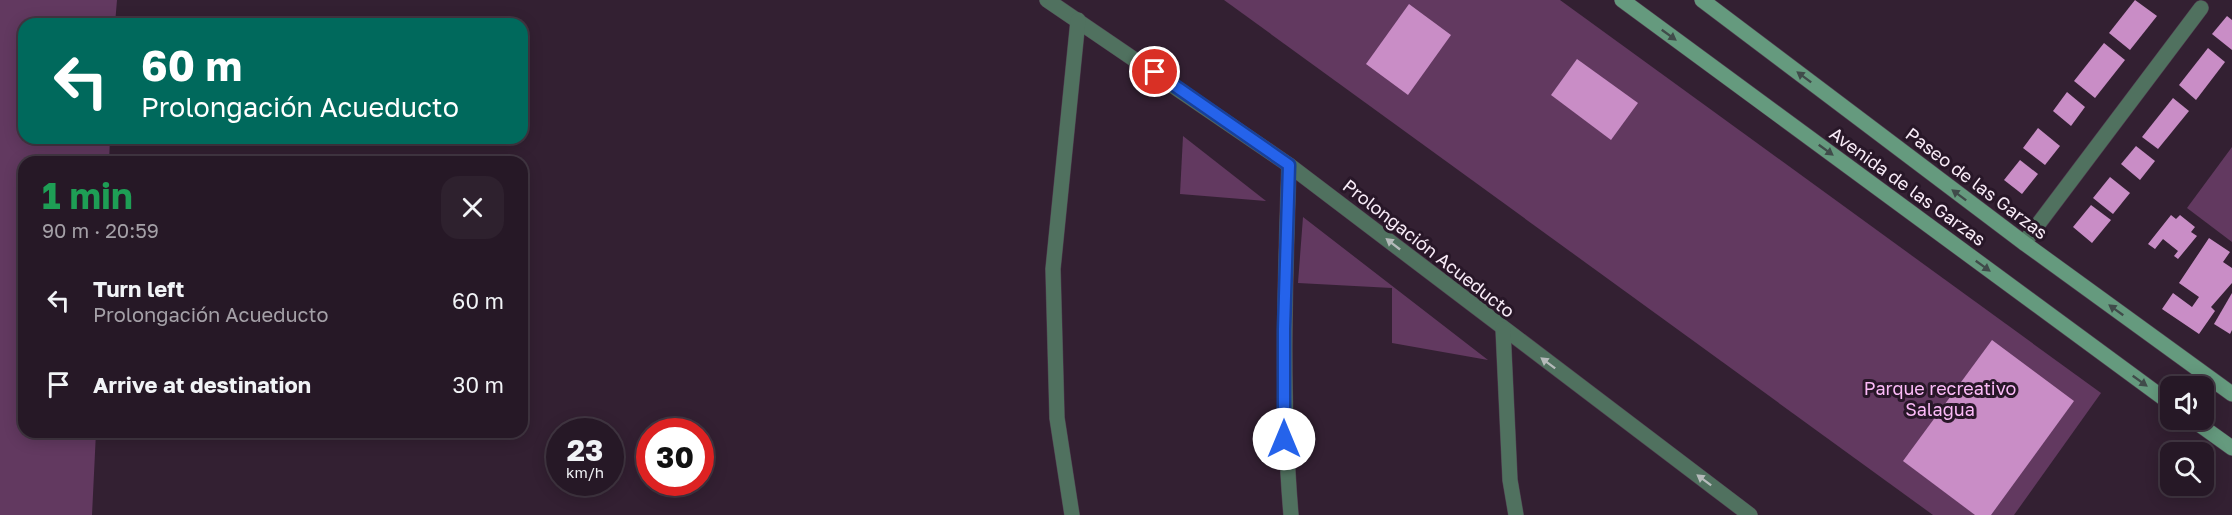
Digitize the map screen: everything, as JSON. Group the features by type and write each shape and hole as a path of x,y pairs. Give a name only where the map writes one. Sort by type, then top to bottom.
{"main road":[{"name":"Avenida de las Garzas","path":"1622,0 2160,396"},
{"name":"Paseo de las Garzas","path":"1702,0 2024,243 2232,394"},
{"path":"2207,430 2232,448"}],"street":[{"name":"Prolongación Acueducto","path":"1047,0 1289,165 1750,515"},
{"path":"2024,243 2201,8"},
{"path":"1072,515 1057,418 1053,269 1078,20"},
{"path":"1289,165 1284,329 1284,439 1291,515"},
{"path":"1503,329 1510,480 1516,515"}],"green space":[{"path":"0,0 117,0 116,18 18,18 18,144 110,144 109,156 18,156 18,438 96,438 92,515 0,515"},
{"name":"Parque recreativo Salagua","path":"1224,0 1560,0 2101,393 2014,515 1933,515"},
{"path":"1183,136 1266,201 1180,194"},
{"path":"2232,147 2232,242 2187,208"},
{"path":"1303,217 1488,360 1392,343 1392,288 1298,283"}],"building":[{"path":"2135,0 2157,16 2130,50 2109,33"},
{"path":"1409,4 1451,35 1408,95 1366,64"},
{"path":"2227,16 2232,20 2232,50 2212,34"},
{"path":"2104,43 2125,60 2095,98 2074,81"},
{"path":"2208,48 2225,62 2196,100 2179,85"},
{"path":"1577,59 1638,103 1611,140 1551,95"},
{"path":"2067,92 2085,107 2071,126 2053,111"},
{"path":"2173,98 2189,111 2158,149 2142,137"},
{"path":"2038,128 2060,146 2045,165 2023,148"},
{"path":"2136,146 2155,161 2140,180 2121,164"},
{"path":"2020,160 2038,174 2022,194 2004,180"},
{"path":"2110,177 2130,193 2113,214 2093,198"},
{"path":"2091,205 2111,220 2092,243 2073,227"},
{"path":"2171,215 2176,219 2180,215 2195,227 2191,232 2197,236 2178,259 2174,256 2178,251 2163,239 2155,249 2148,244"},
{"path":"2209,238 2230,252 2223,262 2232,268 2232,283 2211,307 2215,311 2199,334 2162,309 2173,293 2192,307 2199,297 2179,283"},
{"path":"2232,293 2232,330 2230,334 2214,324"},
{"path":"1992,340 2074,401 1991,515 1975,515 1903,461"}],"route":[{"path":"1155,72 1289,165 1284,329 1284,439"}]}
